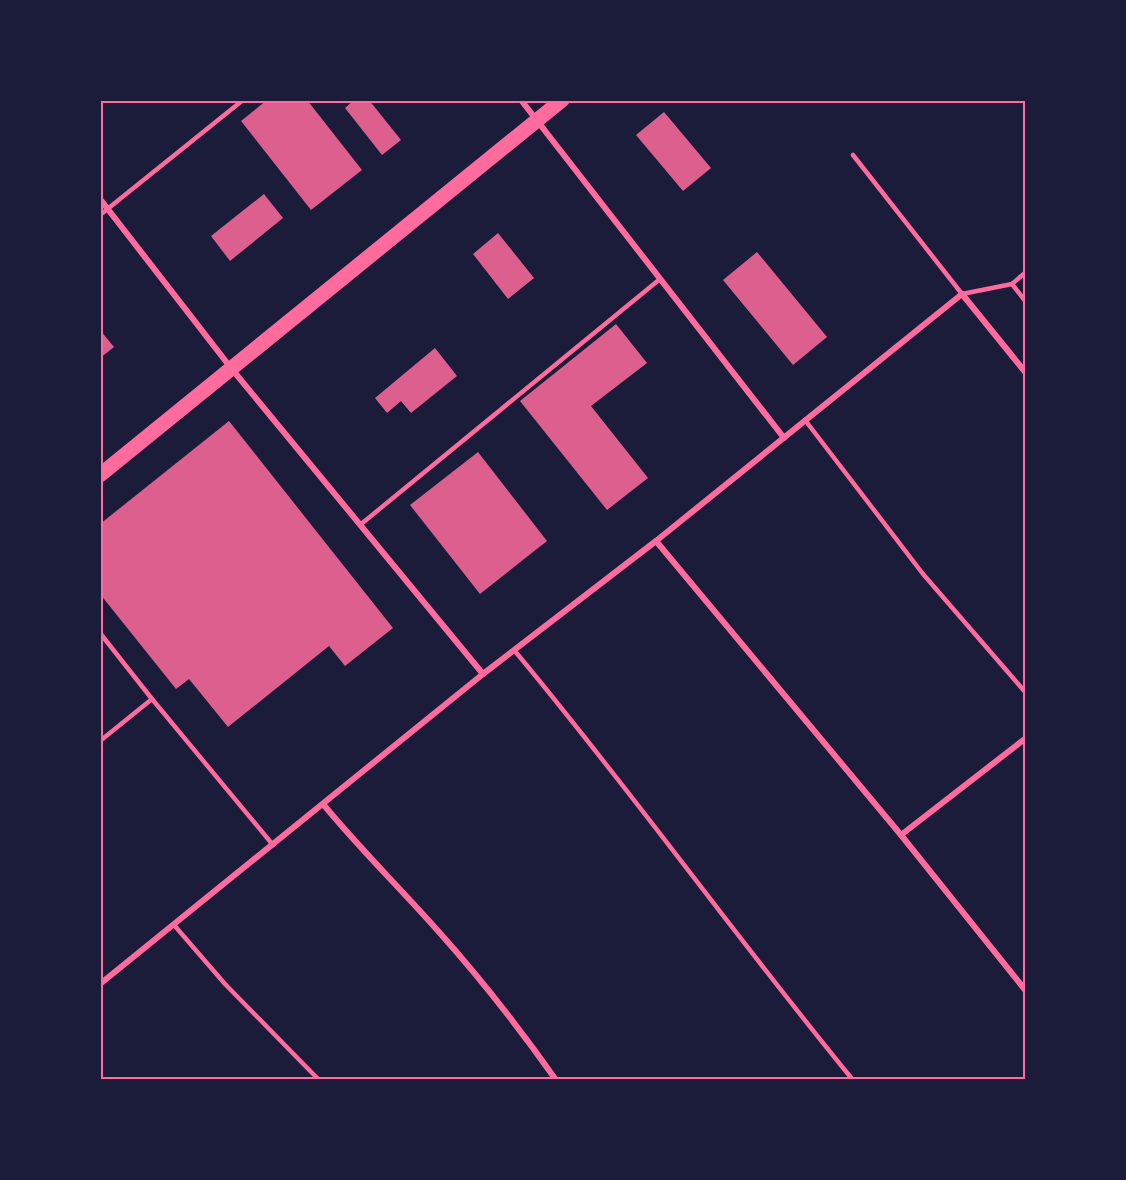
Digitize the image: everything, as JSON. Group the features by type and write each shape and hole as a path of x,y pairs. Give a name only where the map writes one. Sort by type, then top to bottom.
{"main road":[{"path":"100,475 562,100"}],"street":[{"path":"521,100 784,438"},
{"path":"100,199 231,368 483,674"},
{"path":"100,984 483,674 656,541 962,294 1026,373"},
{"path":"656,541 901,835 1026,991"},
{"path":"901,835 1026,738"},
{"path":"323,804 356,844 440,933 525,1036 555,1080"}],"lane":[{"path":"100,215 243,100"},
{"path":"853,155 962,294 1012,284 1026,272"},
{"path":"360,525 660,279"},
{"path":"1012,284 1026,302"},
{"path":"805,420 923,574 1026,693"},
{"path":"100,633 273,845"},
{"path":"514,650 568,715 786,999 853,1080"},
{"path":"100,741 152,699"},
{"path":"174,925 225,984 319,1080"}],"building":[{"path":"267,100 307,100 362,170 311,210 241,121"},
{"path":"354,100 369,100 401,140 382,155 345,108"},
{"path":"664,112 711,168 683,191 636,135"},
{"path":"264,194 283,218 230,261 211,236"},
{"path":"498,233 534,278 508,299 473,254"},
{"path":"757,252 827,337 793,365 723,280"},
{"path":"616,324 647,363 591,406 648,478 607,510 520,401"},
{"path":"100,330 114,347 100,358"},
{"path":"435,348 457,376 411,413 401,401 387,413 375,398"},
{"path":"229,421 393,628 345,666 329,646 228,727 189,679 176,689 100,594 100,524"},
{"path":"478,452 547,541 480,594 410,505"}]}
